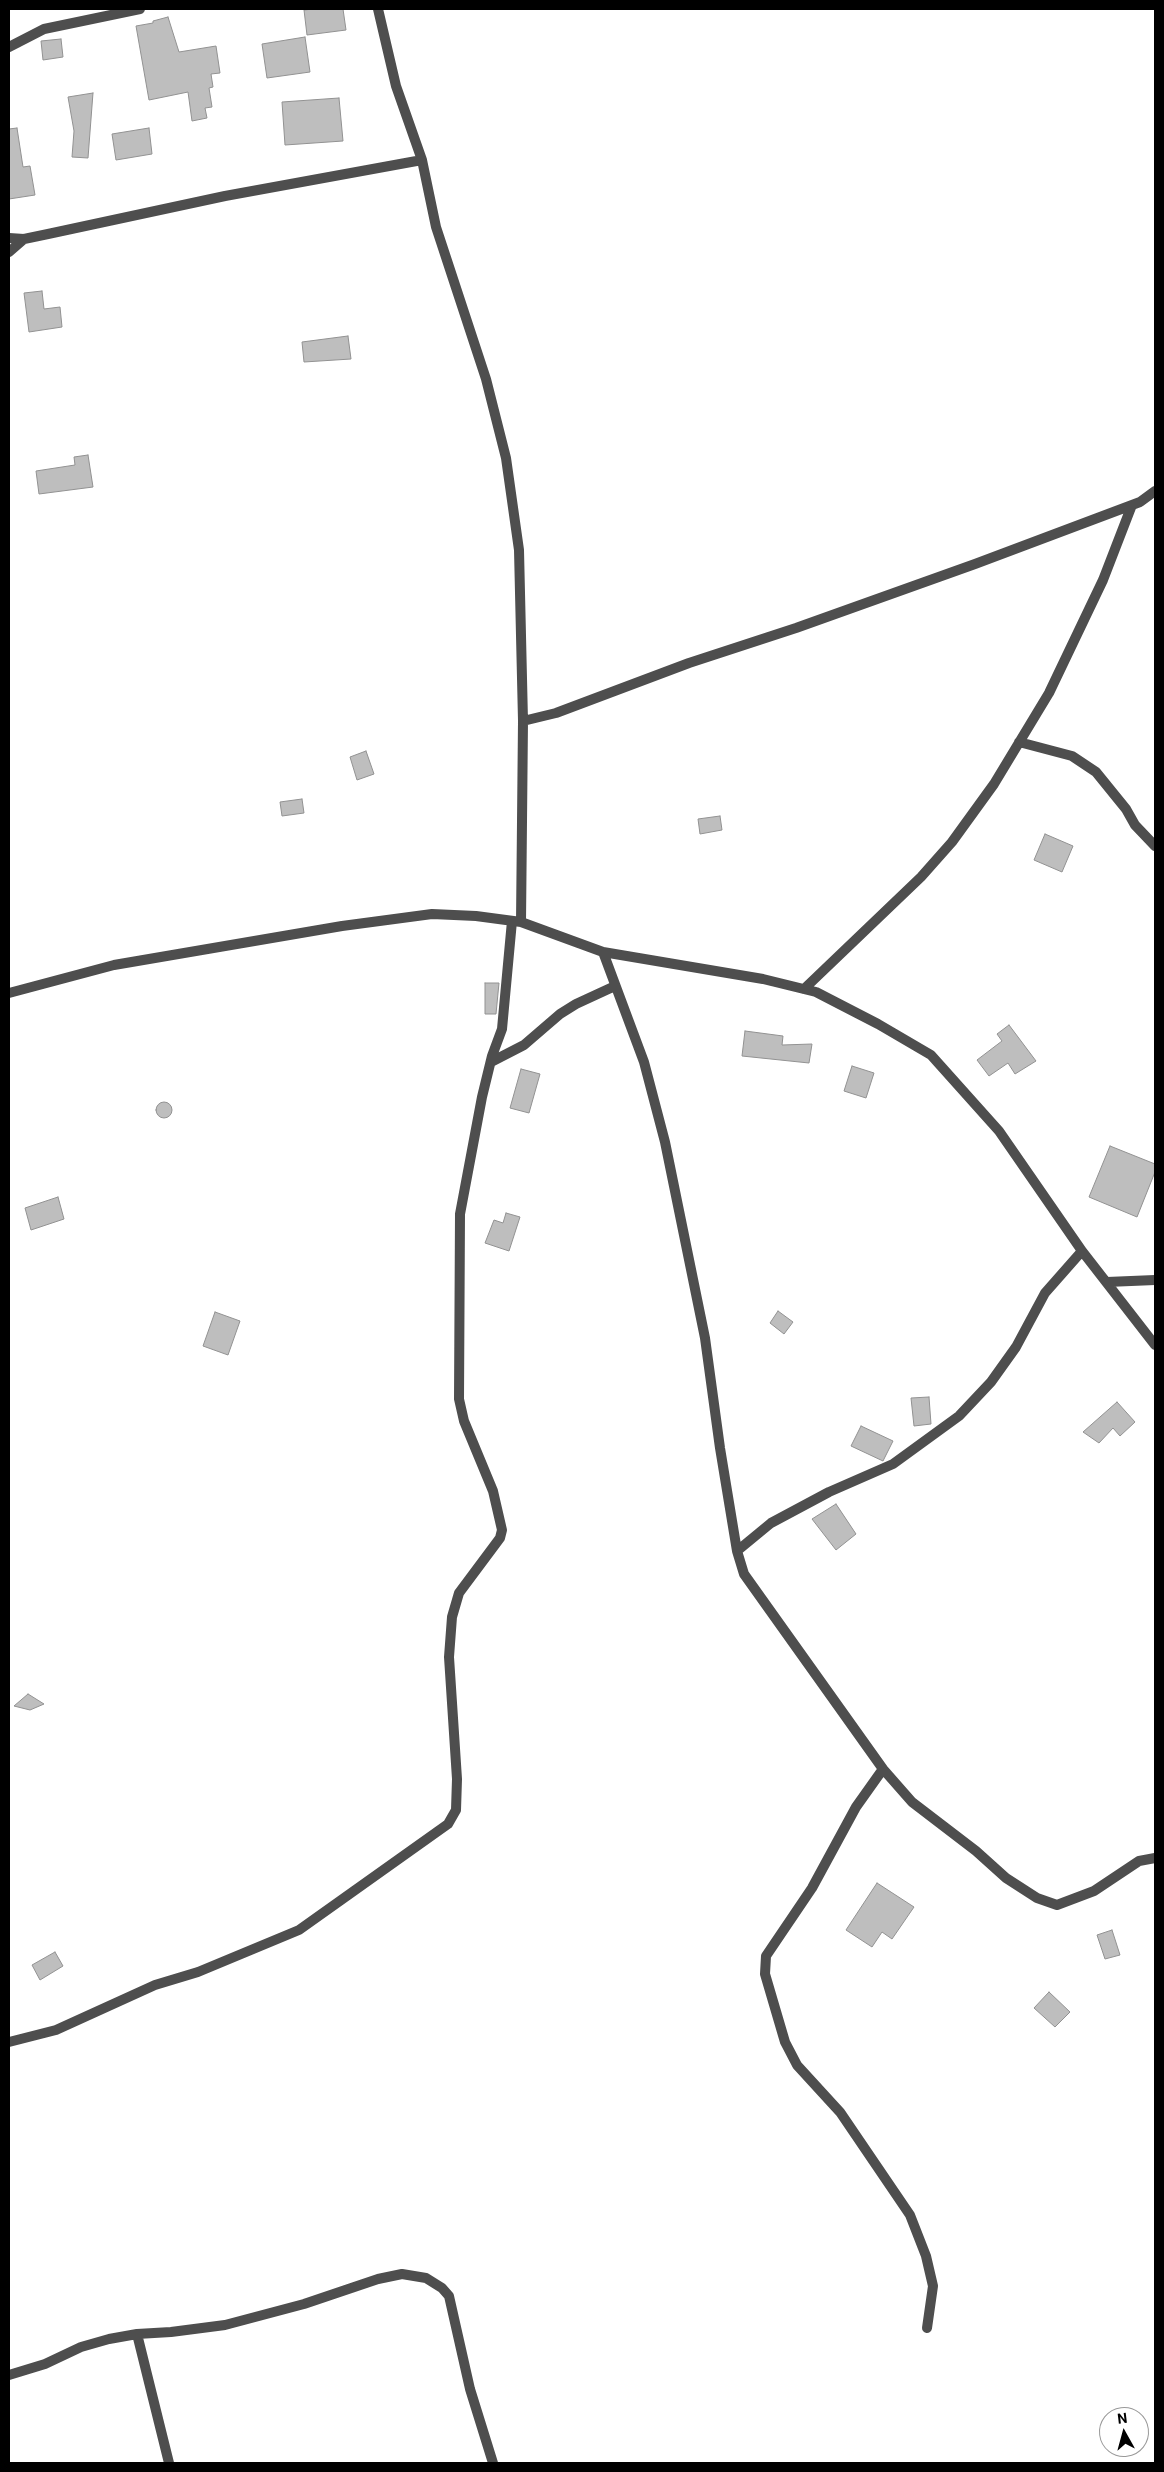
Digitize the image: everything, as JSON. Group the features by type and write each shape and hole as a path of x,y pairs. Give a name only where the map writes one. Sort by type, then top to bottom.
{"street":[{"path":"9,47 44,29 140,9"},
{"path":"9,2042 56,2030 155,1985 198,1972 299,1930 448,1824 456,1810 457,1779 448,1657 452,1617 458,1593 500,1538 502,1530 493,1491 464,1421 458,1400 457,1369 460,1214 491,1062 502,1028 517,921 522,721 519,550 506,458 486,379 436,227 422,160 396,86 378,9"},
{"path":"9,238 24,239 233,194 422,160"},
{"path":"9,252 24,239"},
{"path":"522,721 556,713 688,663 796,628 1132,505 1155,491"},
{"path":"804,989 921,877 952,842 994,784 1049,693 1103,580 1132,505"},
{"path":"1019,742 1072,756 1096,772 1126,808 1136,825 1155,846"},
{"path":"9,993 114,965 390,918 432,914 476,916 517,921 603,952 763,980 816,992 878,1024 930,1056 999,1131 1082,1251 1108,1282 1155,1345"},
{"path":"603,952 644,1062 665,1142 704,1338 737,1551 744,1574 883,1769 912,1802 976,1851 1006,1878 1037,1898 1057,1905 1094,1891 1139,1861 1155,1858"},
{"path":"491,1062 524,1045 560,1014 576,1004 615,986"},
{"path":"737,1551 771,1523 829,1492 892,1464 959,1416 991,1382 1016,1347 1045,1293 1082,1251"},
{"path":"1108,1282 1155,1280"},
{"path":"883,1769 856,1807 812,1888 766,1956 765,1974 785,2042 797,2065 840,2112 910,2215 926,2256 933,2286 927,2328"},
{"path":"9,2375 44,2364 81,2347 137,2334 225,2325 304,2304 378,2279 402,2274 426,2278 442,2288 449,2296 470,2389 493,2463"},
{"path":"137,2334 169,2463"}],"building":[{"path":"343,9 346,30 307,35 304,10"},
{"path":"168,17 179,52 216,46 220,73 211,74 213,87 209,88 212,107 205,108 207,118 192,121 188,92 149,100 136,26 153,23 153,21"},
{"path":"305,37 310,72 267,78 262,44"},
{"path":"61,39 63,57 43,60 41,41"},
{"path":"93,93 88,158 72,157 74,131 68,97"},
{"path":"339,98 343,141 285,145 282,102"},
{"path":"17,128 23,167 30,166 35,195 9,199 9,129"},
{"path":"149,128 152,154 116,160 112,134"},
{"path":"42,291 44,309 60,307 62,327 29,332 24,293"},
{"path":"348,336 351,359 304,362 302,342"},
{"path":"88,455 93,487 39,494 36,471 75,465 74,457"},
{"path":"366,751 374,774 357,780 350,757"},
{"path":"302,799 304,813 282,816 280,802"},
{"path":"720,816 722,830 700,834 698,819"},
{"path":"1045,834 1073,846 1062,872 1034,860"},
{"path":"485,983 499,983 496,1014 485,1014"},
{"path":"1009,1025 1036,1061 1015,1074 1008,1063 989,1076 977,1060 1002,1041 997,1034"},
{"path":"745,1031 783,1036 782,1045 812,1044 809,1063 742,1056"},
{"path":"852,1066 874,1073 866,1098 844,1091"},
{"path":"521,1069 540,1074 529,1113 510,1108"},
{"path":"161,1102 167,1102 172,1107 170,1116 161,1118 156,1113 156,1107"},
{"path":"1110,1146 1155,1164 1155,1172 1137,1217 1089,1197"},
{"path":"58,1197 64,1219 31,1230 25,1208"},
{"path":"506,1213 520,1217 509,1251 485,1243 494,1220 503,1223"},
{"path":"778,1311 793,1322 784,1334 770,1323"},
{"path":"215,1312 240,1321 228,1355 203,1346"},
{"path":"929,1397 931,1424 914,1426 911,1398"},
{"path":"1117,1402 1135,1422 1120,1436 1113,1428 1099,1443 1083,1432"},
{"path":"861,1426 893,1441 883,1461 851,1446"},
{"path":"836,1504 856,1534 836,1550 812,1519"},
{"path":"28,1694 44,1704 30,1710 14,1706"},
{"path":"877,1883 914,1907 892,1939 882,1932 872,1947 846,1930"},
{"path":"1112,1930 1120,1955 1105,1959 1097,1935"},
{"path":"55,1952 63,1966 40,1980 32,1965"},
{"path":"1049,1992 1070,2012 1055,2027 1034,2008"}]}
